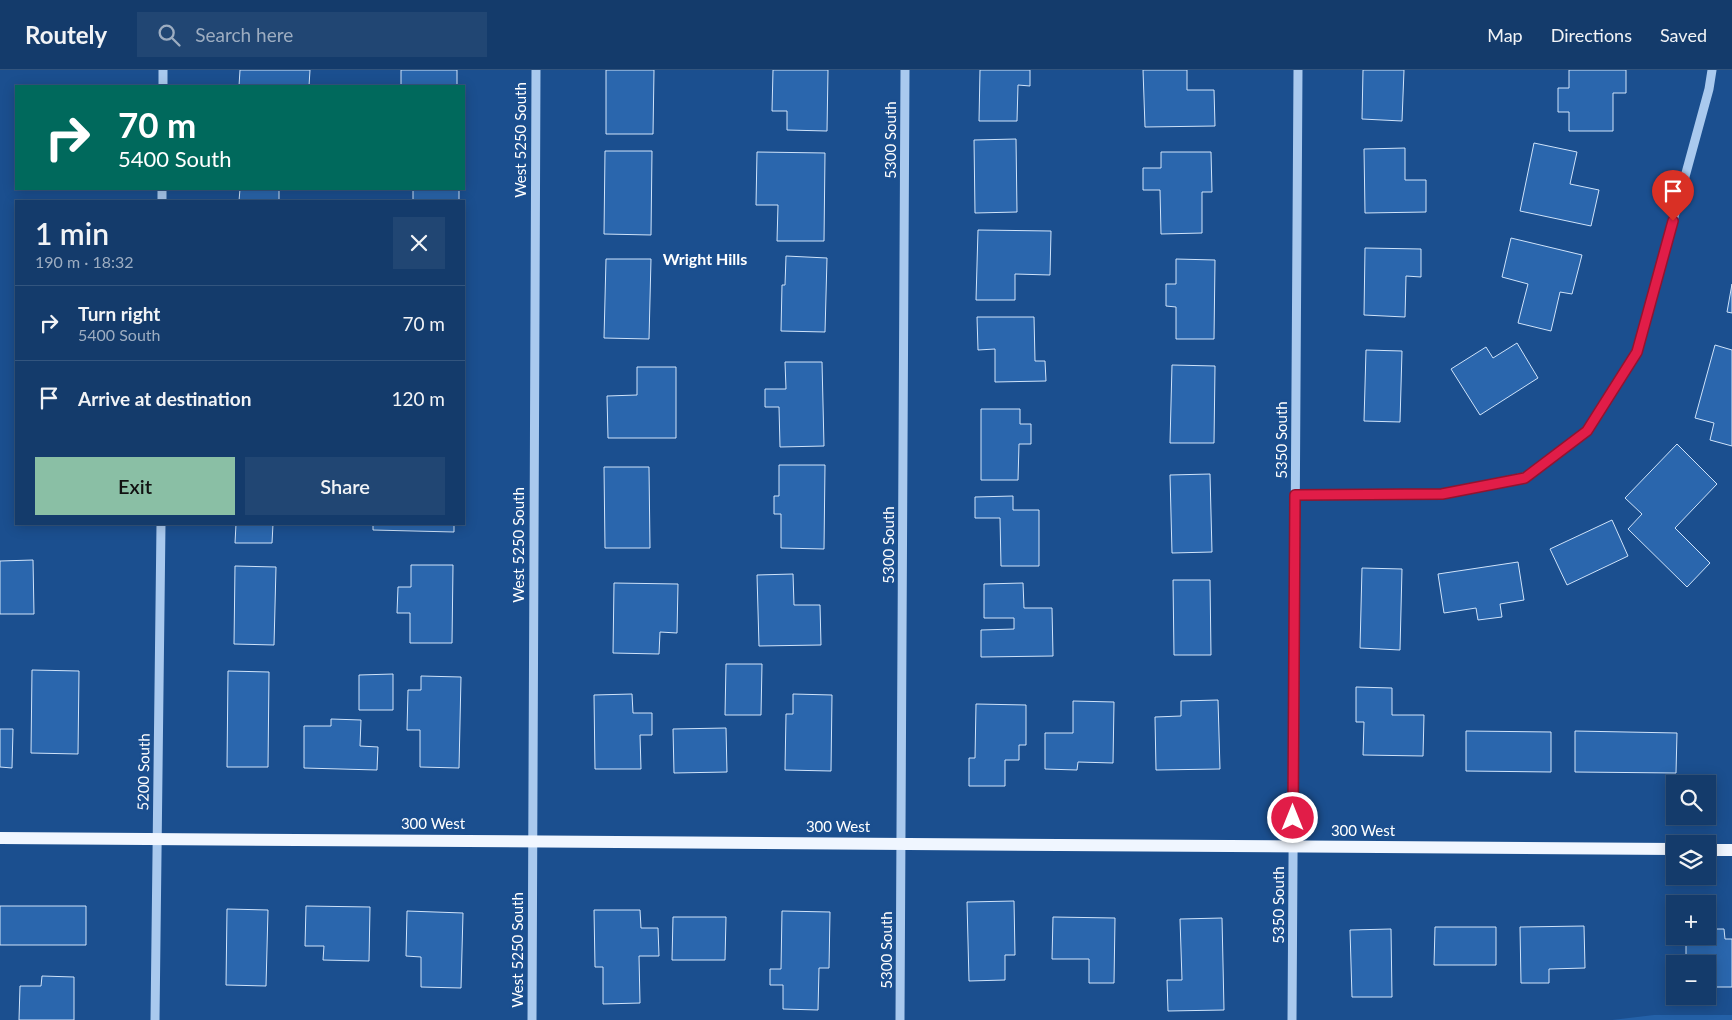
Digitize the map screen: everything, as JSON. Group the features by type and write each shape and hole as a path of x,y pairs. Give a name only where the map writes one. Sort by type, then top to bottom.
{"main road":[{"name":"300 West","path":"0,838 1666,849"},
{"path":"1716,850 1732,850"}],"street":[{"path":"163,70 163,85"},
{"name":"West 5250 South","path":"532,1020 531,841 536,70"},
{"name":"5300 South","path":"900,1020 905,70"},
{"name":"5350 South","path":"1292,1020 1298,70"},
{"path":"1295,495 1442,494 1525,478 1587,431 1637,352 1709,89 1712,70"},
{"name":"5200 South","path":"154,1020 161,525"}],"shaded area":[{"path":"1654,1015 1732,1015 1732,1020 1612,1020"}],"building":[{"path":"240,70 310,70 309,85 239,85"},
{"path":"401,70 457,70 457,85 401,85"},
{"path":"606,70 654,70 653,134 606,134"},
{"path":"773,70 828,70 827,131 787,130 787,111 772,111"},
{"path":"980,70 1030,70 1030,86 1018,85 1017,121 979,121"},
{"path":"1143,70 1187,70 1187,90 1214,90 1215,126 1145,127"},
{"path":"1363,70 1404,70 1402,121 1362,119"},
{"path":"1569,70 1626,70 1626,93 1613,93 1613,131 1569,131 1569,112 1558,112 1558,88 1569,88"},
{"path":"1016,139 1017,212 975,213 974,140"},
{"path":"1534,143 1577,152 1570,184 1599,190 1591,226 1520,211"},
{"path":"1405,148 1405,180 1426,180 1426,212 1365,213 1364,149"},
{"path":"605,151 652,151 651,235 604,234"},
{"path":"757,152 825,153 824,241 777,241 778,205 756,205"},
{"path":"1161,152 1211,152 1212,192 1202,192 1202,233 1161,234 1160,190 1143,190 1143,168 1161,168"},
{"path":"240,190 279,190 279,200 239,200"},
{"path":"413,190 459,190 459,200 413,200"},
{"path":"978,230 1051,231 1050,275 1015,274 1015,300 976,300"},
{"path":"1511,238 1582,255 1572,294 1560,292 1551,331 1518,323 1528,284 1502,277"},
{"path":"1365,248 1421,249 1421,277 1406,276 1405,317 1364,315"},
{"path":"786,256 827,258 825,332 781,331 782,285 785,285"},
{"path":"606,259 651,259 649,339 604,338"},
{"path":"1176,259 1215,260 1214,339 1176,339 1176,307 1166,306 1166,284 1176,284"},
{"path":"1732,284 1732,313 1727,312"},
{"path":"977,317 1034,317 1035,361 1045,361 1046,381 995,382 995,349 978,350"},
{"path":"1517,343 1538,378 1480,415 1451,369 1486,347 1493,358"},
{"path":"1715,345 1732,350 1732,446 1710,440 1714,423 1695,418"},
{"path":"1366,350 1402,351 1400,422 1364,421"},
{"path":"785,362 822,362 824,446 780,447 779,407 765,407 765,389 786,389"},
{"path":"1172,365 1215,366 1214,443 1170,443"},
{"path":"637,367 676,367 676,438 608,438 607,396 637,395"},
{"path":"981,409 1020,409 1020,424 1031,424 1031,444 1019,444 1018,480 981,480"},
{"path":"1677,444 1717,484 1675,528 1710,563 1687,587 1628,529 1642,514 1625,498"},
{"path":"779,465 825,465 824,549 781,548 781,514 774,514 774,496 779,496"},
{"path":"604,467 649,467 650,548 605,548"},
{"path":"1210,474 1212,552 1172,553 1170,475"},
{"path":"1013,496 1013,510 1039,510 1039,566 1001,566 1000,518 975,518 975,497"},
{"path":"1612,520 1628,556 1567,585 1550,549"},
{"path":"236,525 273,525 272,543 235,543"},
{"path":"373,525 454,525 454,532 373,530"},
{"path":"33,560 34,614 0,614 0,561"},
{"path":"1518,562 1524,600 1500,604 1502,617 1478,620 1476,608 1444,613 1438,574"},
{"path":"411,565 453,565 452,643 410,643 410,613 397,613 398,587 411,587"},
{"path":"235,566 276,567 274,645 234,644"},
{"path":"1362,568 1402,569 1400,650 1360,648"},
{"path":"793,574 794,605 820,605 821,645 759,646 757,575"},
{"path":"1173,580 1210,580 1211,655 1174,655"},
{"path":"614,583 678,584 677,633 660,632 659,654 613,653"},
{"path":"1023,583 1024,608 1052,608 1053,656 981,657 981,630 1014,629 1014,618 984,618 984,584"},
{"path":"726,664 762,664 761,715 725,715"},
{"path":"32,670 79,671 78,754 31,753"},
{"path":"228,671 269,672 268,767 227,767"},
{"path":"393,674 393,710 359,710 359,675"},
{"path":"421,676 461,677 459,768 420,767 420,730 407,730 408,690 421,690"},
{"path":"1356,687 1392,688 1392,715 1424,715 1423,756 1363,755 1364,722 1356,722"},
{"path":"632,694 633,713 652,713 652,735 640,735 641,769 595,769 594,695"},
{"path":"793,694 832,695 831,771 785,770 786,714 793,714"},
{"path":"1218,700 1220,769 1156,770 1155,717 1181,716 1181,701"},
{"path":"1073,701 1114,702 1113,763 1078,762 1077,770 1045,769 1045,733 1073,733"},
{"path":"976,704 1026,705 1026,745 1019,745 1019,760 1005,760 1005,786 969,786 969,758 975,758"},
{"path":"331,719 361,720 360,746 378,747 377,770 304,768 304,726 331,726"},
{"path":"726,728 727,772 674,773 673,729"},
{"path":"0,729 13,729 12,768 0,767"},
{"path":"1466,731 1551,732 1551,772 1466,771"},
{"path":"1575,731 1677,733 1676,773 1575,772"},
{"path":"1014,901 1015,955 1005,955 1005,980 969,981 967,902"},
{"path":"0,906 86,906 86,945 0,945"},
{"path":"306,906 370,907 369,961 323,960 324,946 305,946"},
{"path":"227,909 268,910 266,986 226,985"},
{"path":"594,910 640,910 641,928 658,928 659,956 639,956 640,1003 603,1004 603,967 595,967"},
{"path":"407,911 463,913 461,988 421,987 421,957 406,956"},
{"path":"782,911 830,912 829,968 819,968 818,1010 783,1009 783,985 770,985 770,969 781,969"},
{"path":"673,917 726,917 725,960 672,960"},
{"path":"1053,917 1115,918 1114,983 1089,983 1089,959 1052,959"},
{"path":"1222,918 1224,1010 1168,1011 1167,980 1182,980 1180,919"},
{"path":"1584,926 1585,968 1549,969 1549,983 1521,983 1520,927"},
{"path":"1435,927 1496,927 1496,965 1434,965"},
{"path":"1391,929 1392,997 1352,997 1350,930"},
{"path":"1716,929 1724,929 1725,939 1732,939 1732,987 1716,987 1716,955 1686,955 1686,945 1716,945"},
{"path":"42,976 74,977 74,1020 19,1020 20,986 41,986"}],"district":[{"name":"Wright Hills","path":"705,259"}],"route":[{"path":"1293,818 1295,495 1442,494 1525,478 1587,431 1637,352 1673,221"}]}
